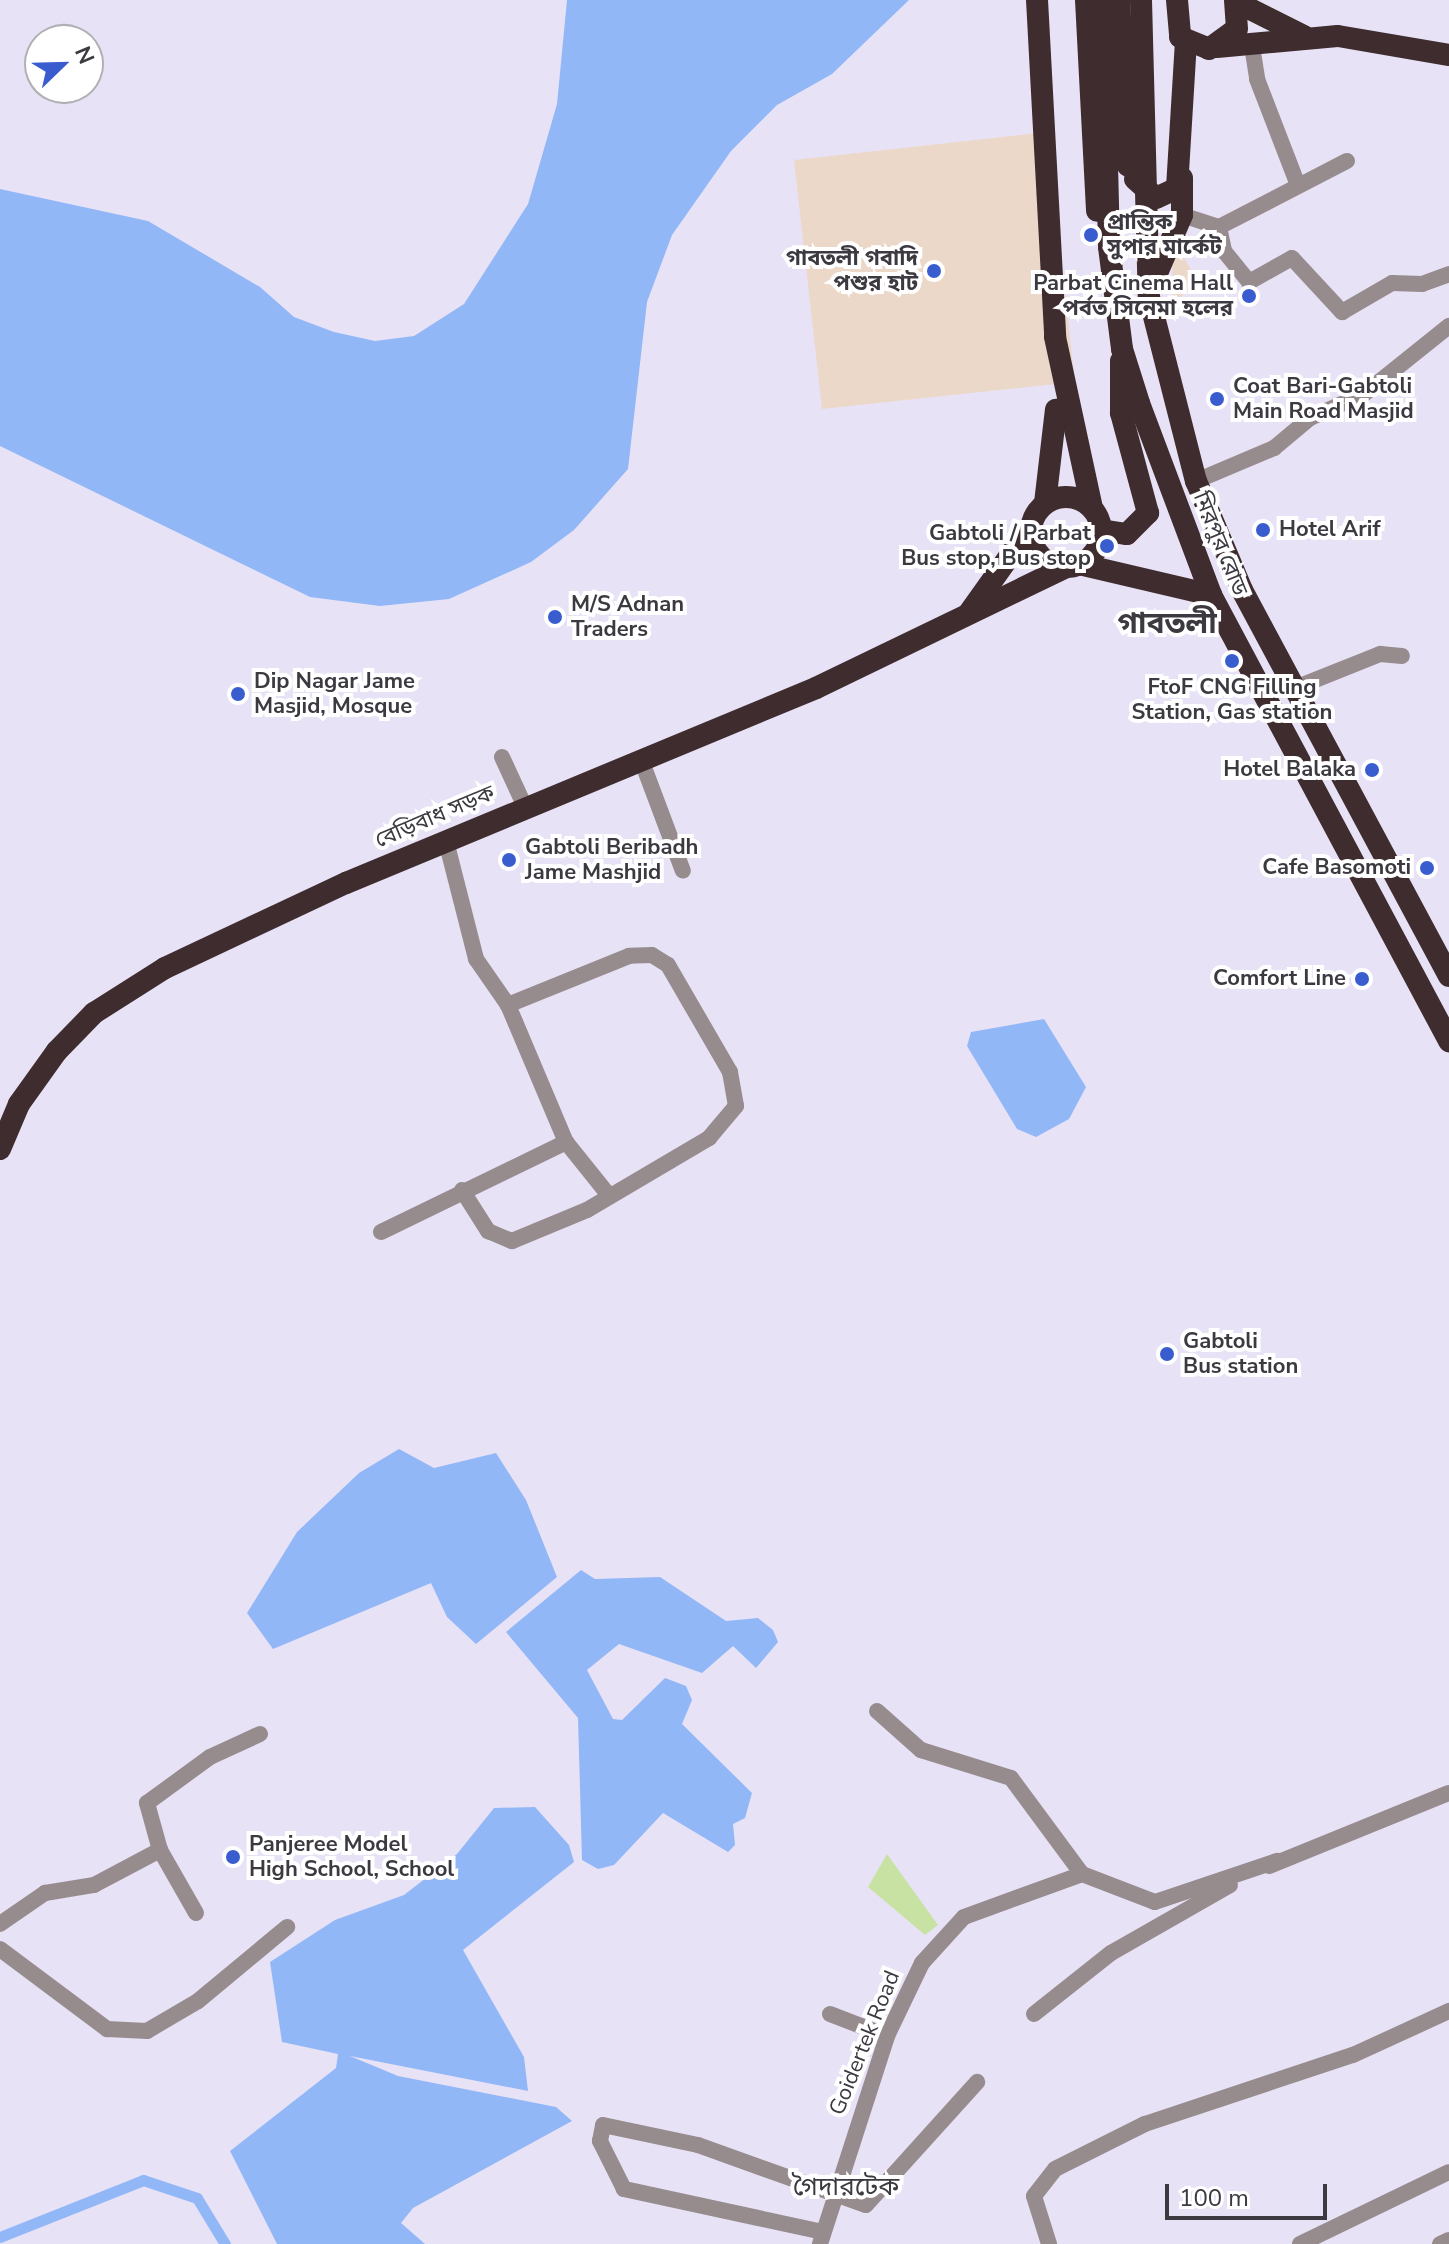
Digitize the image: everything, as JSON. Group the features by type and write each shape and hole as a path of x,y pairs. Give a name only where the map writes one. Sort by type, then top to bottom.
{"highway":[{"path":"1029,0 1056,414 1045,503 1031,526 1044,559 1211,595"},
{"path":"1037,0 1055,337 1092,508 1101,530 1095,550 1072,566"},
{"path":"1149,297 1182,215 1181,168 1187,81 1186,42 1174,23 1177,0"},
{"path":"1187,81 1213,48 1237,29 1236,1 1309,37"},
{"path":"1112,9 1137,259 1149,297"},
{"name":"মিরপুর রোড","path":"1112,9 1142,189 1149,297 1196,481 1227,560 1449,976"},
{"name":"মিরপুর রোড","path":"1112,9 1109,247 1122,349 1211,595 1449,1041"},
{"path":"1186,42 1213,48 1252,46 1309,37 1449,55"},
{"path":"1128,168 1142,189 1168,197 1181,168"},
{"path":"1101,530 1127,534 1148,513 1118,394 1122,349"},
{"path":"1045,503 1074,497 1092,508"},
{"name":"বেড়িবাধ সড়ক","path":"960,622 1031,526"},
{"name":"বেড়িবাধ সড়ক","path":"0,1149 36,1078 94,1013 202,949 525,807 642,762 960,622 1072,566"}],"street":[{"path":"1252,46 1257,79 1298,185"},
{"path":"1182,215 1219,227 1347,161"},
{"path":"1219,227 1224,251 1249,282 1292,258 1342,312 1392,283 1422,284 1449,274"},
{"path":"1196,481 1274,448 1310,418 1364,394 1449,326"},
{"path":"1295,688 1380,654 1402,656"},
{"path":"502,757 525,807"},
{"path":"642,762 683,871"},
{"path":"446,841 476,959 508,1005 566,1142 607,1193"},
{"path":"462,1190 488,1231 512,1241 587,1210 607,1193 709,1138 736,1106 730,1072 668,965 652,955 619,960 508,1005"},
{"path":"381,1232 566,1142"},
{"path":"877,1711 921,1750 1011,1778 1082,1874 1155,1902 1277,1861 1449,1793"},
{"path":"196,1913 160,1850 147,1803 210,1757 260,1734"},
{"path":"0,1924 45,1893 94,1885 160,1850"},
{"path":"1034,2014 1157,1923 1277,1861"},
{"name":"Goidertek Road","path":"821,2238 832,2195 887,2036 922,1963 964,1917 1082,1874"},
{"path":"0,1949 107,2029 147,2031 198,2001 287,1927"},
{"path":"1049,2244 1034,2196 1055,2169 1145,2124 1353,2055 1449,2011"},
{"path":"830,2014 887,2036"},
{"path":"821,2238 624,2189 600,2141 603,2125 698,2145 866,2205 977,2082"},
{"path":"1300,2244 1449,2172"},
{"path":"1440,2244 1449,2240"}],"shaded area":[{"name":"গাবতলী গবাদি পশুর হাট","path":"1047,132 1075,382 822,409 794,160"},
{"path":"1172,249 1180,250 1197,282 1173,304"}],"green space":[{"path":"887,1854 938,1925 925,1935 868,1887"}],"water":[{"path":"567,0 909,0 832,74 777,105 731,151 672,235 647,302 628,469 574,530 531,562 449,599 380,606 310,597 0,446 0,189 148,221 260,287 294,317 334,332 375,341 414,336 464,304 528,204 557,104"},
{"path":"1044,1019 1086,1087 1069,1119 1036,1137 1017,1129 967,1046 971,1032"},
{"path":"399,1449 434,1468 496,1453 526,1500 557,1577 476,1644 447,1617 431,1583 273,1649 247,1613 297,1532 359,1473"},
{"path":"581,1570 595,1579 660,1577 726,1621 758,1618 773,1630 778,1642 756,1668 733,1646 702,1673 619,1644 587,1670 613,1719 622,1720 665,1678 686,1686 692,1700 682,1724 752,1793 745,1818 733,1824 735,1845 728,1852 663,1813 614,1865 598,1869 582,1860 578,1718 506,1632"},
{"path":"535,1807 569,1845 574,1862 463,1950 524,2057 528,2091 350,2056 398,2076 556,2107 572,2121 413,2208 401,2223 425,2244 277,2244 230,2151 336,2068 338,2054 282,2042 270,1962 335,1920 404,1895 457,1854 494,1808"}],"waterway":[{"path":"0,2237 143,2180 197,2198 225,2244"}],"place":[{"name":"প্রান্তিক সুপার মার্কেট","path":"1091,235"},
{"name":"গাবতলী গবাদি পশুর হাট","path":"934,271"},
{"name":"Parbat Cinema Hall পর্বত সিনেমা হলের","path":"1249,296"},
{"name":"Coat Bari-Gabtoli Main Road Masjid","path":"1217,399"},
{"name":"Hotel Arif","path":"1263,530"},
{"name":"Gabtoli / Parbat Bus stop, Bus stop","path":"1107,546"},
{"name":"M/S Adnan Traders","path":"555,617"},
{"name":"FtoF CNG Filling Station, Gas station","path":"1232,661"},
{"name":"Dip Nagar Jame Masjid, Mosque","path":"238,694"},
{"name":"Hotel Balaka","path":"1372,770"},
{"name":"Gabtoli Beribadh Jame Mashjid","path":"509,860"},
{"name":"Cafe Basomoti","path":"1427,868"},
{"name":"Comfort Line","path":"1362,979"},
{"name":"Gabtoli Bus station","path":"1167,1354"},
{"name":"Panjeree Model High School, School","path":"233,1857"}],"district":[{"name":"গাবতলী","path":"1167,624"},
{"name":"গৈদারটেক","path":"846,2187"}]}
